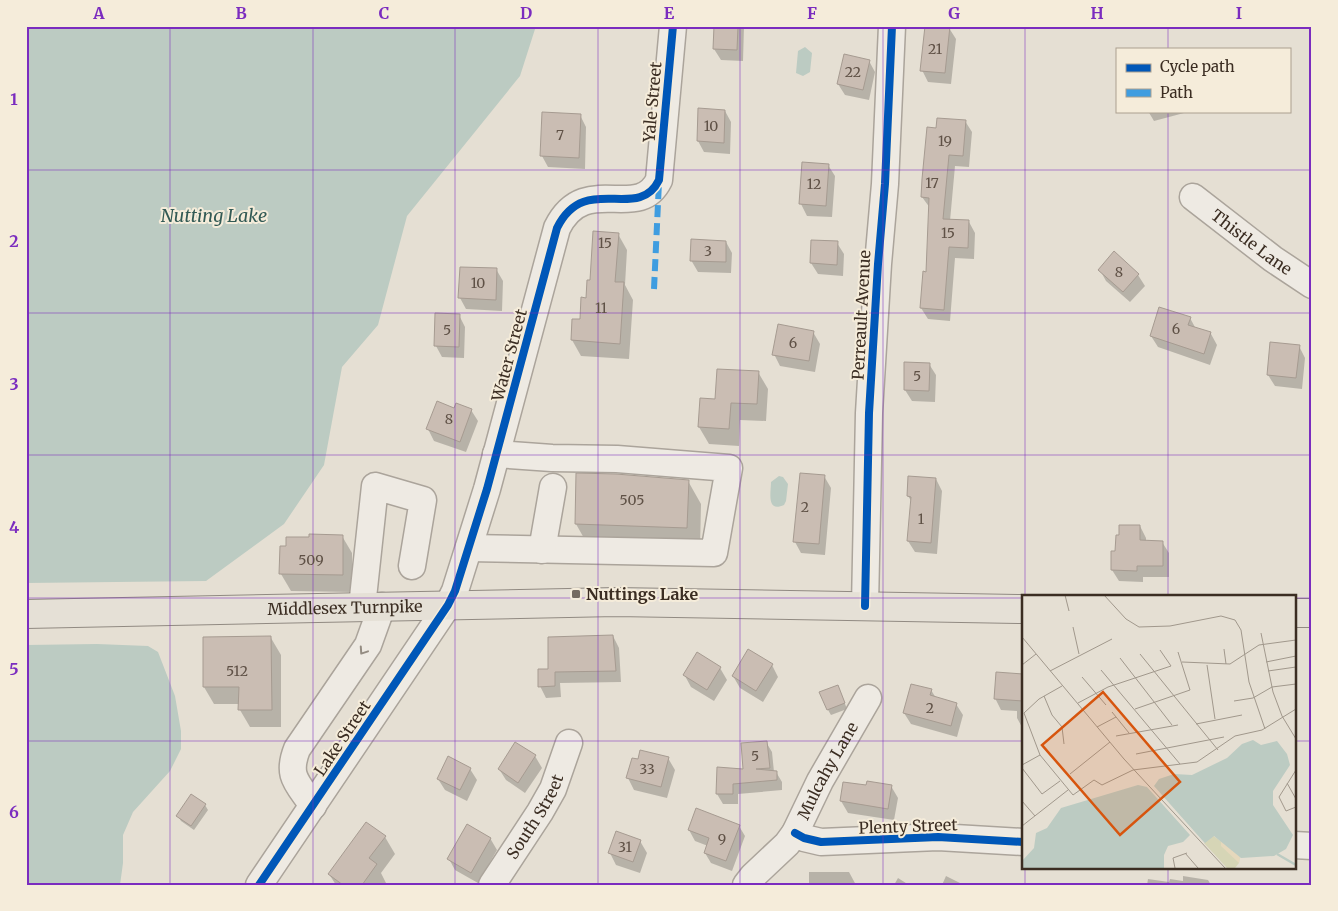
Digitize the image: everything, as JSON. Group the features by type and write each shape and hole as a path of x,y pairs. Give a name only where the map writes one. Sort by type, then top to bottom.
{"main road":[{"name":"Middlesex Turnpike","path":"26,614 616,602 1022,609"},
{"path":"1296,613 1312,613"}],"street":[{"name":"Yale Street","path":"659,180 673,26"},
{"name":"Perreault Avenue","path":"865,606 869,413 885,184 892,26"},
{"name":"Water Street","path":"448,605 457,585 469,548 557,228 562,218 570,209 581,202 596,198 638,198 654,189 659,180"},
{"name":"Thistle Lane","path":"1193,197 1273,259 1312,285"},
{"path":"469,548 714,553 729,468 617,459 552,458 496,454"},
{"path":"312,806 292,774 293,760 297,748 368,645 372,607 375,486 423,500 412,566"},
{"path":"542,550 553,487"},
{"name":"Lake Street","path":"258,885 448,605"},
{"name":"Mulcahy Lane","path":"746,885 787,844 795,833 820,781 868,698"},
{"name":"South Street","path":"492,885 553,789 569,743"},
{"name":"Plenty Street","path":"795,833 804,838 821,842 938,837 1022,842"},
{"path":"1296,845 1312,846"}],"water":[{"name":"Nutting Lake","path":"26,26 536,26 520,76 407,216 378,325 342,367 324,465 284,524 206,581 26,583"},
{"path":"805,47 812,53 810,72 803,76 796,73 798,51"},
{"path":"779,476 783,477 788,484 786,501 784,505 778,507 772,504 770,496 771,482"},
{"path":"97,644 148,646 158,652 175,696 181,731 181,749 170,771 133,812 123,835 123,863 120,885 26,885 26,645"}],"building":[{"path":"714,26 738,26 737,50 713,49"},
{"path":"925,26 950,26 945,73 920,71"},
{"path":"844,54 870,60 863,90 837,84"},
{"path":"698,108 725,110 724,143 697,141"},
{"path":"542,112 581,114 579,158 540,156"},
{"path":"937,118 966,120 963,156 949,155 943,219 969,220 968,248 949,247 944,310 920,308 923,271 926,272 929,198 921,197 922,179 927,127 936,128"},
{"path":"802,162 829,164 826,206 799,204"},
{"path":"593,231 619,233 615,282 624,282 620,344 571,340 572,319 580,319 581,297 586,298 587,280 590,280"},
{"path":"691,239 726,241 726,262 690,261"},
{"path":"811,240 838,241 837,265 810,263"},
{"path":"1114,251 1139,274 1123,292 1098,270"},
{"path":"460,267 497,268 496,300 458,298"},
{"path":"1159,307 1191,317 1188,325 1211,332 1204,354 1150,336"},
{"path":"435,313 460,314 459,347 434,346"},
{"path":"778,324 814,331 809,361 772,355"},
{"path":"1270,342 1300,345 1296,378 1267,375"},
{"path":"904,362 930,363 929,391 904,390"},
{"path":"717,369 759,371 757,404 731,403 729,429 698,427 700,398 715,399"},
{"path":"437,401 454,408 456,403 472,409 460,442 426,429"},
{"path":"576,473 689,480 687,528 575,524"},
{"path":"800,473 825,475 819,544 793,542"},
{"path":"908,476 936,478 931,543 907,541 911,497 907,496"},
{"path":"1119,525 1140,525 1140,540 1163,541 1163,566 1137,566 1137,571 1111,570 1111,551 1115,551 1116,535 1119,535"},
{"path":"309,534 343,535 343,575 279,574 280,546 286,546 286,537 309,537"},
{"path":"613,635 616,671 555,672 555,686 538,687 538,669 548,669 548,637"},
{"path":"271,636 272,710 238,710 239,687 203,687 203,637"},
{"path":"748,649 773,664 756,691 732,676"},
{"path":"697,652 721,667 707,690 683,675"},
{"path":"996,672 1022,674 1022,701 994,699"},
{"path":"911,684 932,689 930,695 957,703 951,726 903,713"},
{"path":"838,685 845,703 827,710 819,692"},
{"path":"767,741 770,768 756,769 777,771 777,780 733,784 733,794 716,794 717,767 743,769 741,743"},
{"path":"515,742 536,755 518,783 498,769"},
{"path":"640,750 669,757 661,787 626,778 632,758 638,759"},
{"path":"448,756 471,768 460,790 437,779"},
{"path":"867,781 892,785 888,809 840,801 843,782 866,785"},
{"path":"191,794 206,804 191,826 176,816"},
{"path":"696,808 740,825 726,861 704,853 709,838 688,830"},
{"path":"366,822 386,836 369,858 377,864 362,885 343,885 328,874"},
{"path":"467,824 491,838 471,873 447,859"},
{"path":"616,831 641,840 633,862 608,853"}],"marked path":[{"path":"654,289 659,182"}],"cycle path":[{"path":"259,885 448,605 455,591 487,489 557,228 569,211 582,203 596,199 638,198 650,192 659,180 673,26"},
{"path":"865,606 869,413 885,184 892,26"},
{"path":"795,833 804,838 821,842 938,837 1022,842"}],"place":[{"name":"Nuttings Lake","path":"576,594"}]}
